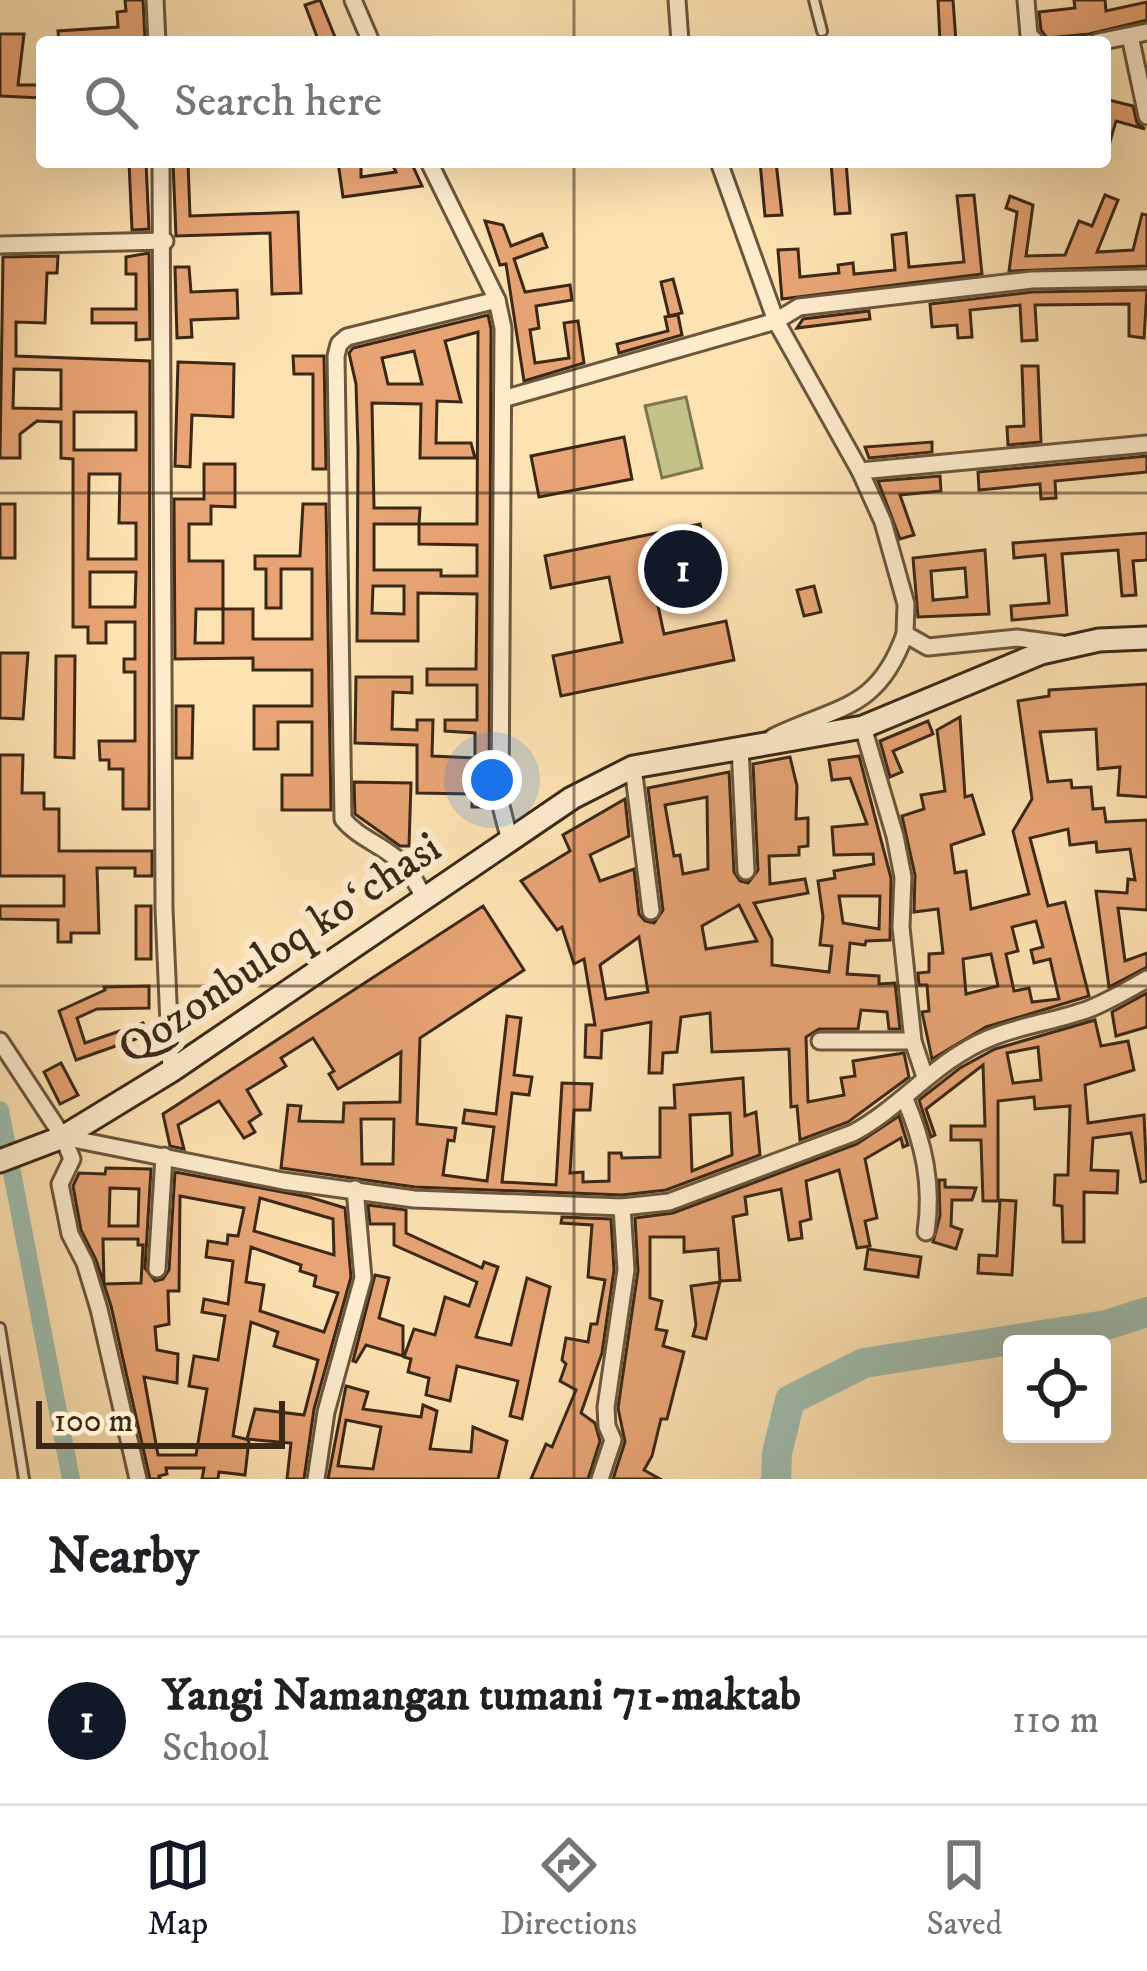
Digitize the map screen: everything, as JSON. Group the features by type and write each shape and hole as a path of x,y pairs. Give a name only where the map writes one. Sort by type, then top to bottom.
{"main road":[{"name":"Qozonbuloq koʻchasi","path":"0,1161 54,1142 171,1071 572,798 633,767 863,727 1041,653 1147,638"}],"street":[{"path":"155,0 157,36"},
{"path":"353,0 368,36"},
{"path":"677,0 680,36"},
{"path":"1026,0 1031,36"},
{"path":"1138,34 1147,116"},
{"path":"161,168 164,909 171,1071"},
{"path":"432,168 497,300 503,328 500,802 510,841"},
{"path":"721,168 776,321 860,471 883,523 906,604 905,634 894,664 867,696 750,746 746,871"},
{"path":"0,245 165,241"},
{"path":"503,399 776,321 799,307 1032,280 1147,278"},
{"path":"425,901 397,858 344,820 336,356 347,337 497,300"},
{"path":"860,471 1147,444"},
{"path":"905,634 928,647 1016,638 1072,645"},
{"path":"863,727 896,836 913,1040 925,1077"},
{"path":"633,767 651,911"},
{"path":"54,1142 414,1199 622,1207 668,1202 853,1133 905,1100 925,1077 991,1037 1088,1009 1147,979"},
{"path":"820,1041 913,1040"},
{"path":"0,1041 54,1142 72,1159 60,1184 66,1217 99,1309 138,1479"},
{"path":"905,1100 931,1191 926,1232"},
{"path":"157,1269 164,1156"},
{"path":"316,1479 326,1412 363,1278 355,1189"},
{"path":"600,1479 614,1440 606,1407 626,1270 622,1207"}],"lane":[{"path":"814,0 822,31"},
{"path":"0,1328 24,1479"}],"shaded area":[{"path":"686,397 702,468 662,478 645,406"}],"building":[{"path":"125,0 143,0 145,36 58,36 58,31 118,27 117,12 126,11"},
{"path":"320,0 335,36 317,36 305,5"},
{"path":"938,0 953,0 956,36 940,36"},
{"path":"1074,0 1105,0 1106,11 1147,2 1147,20 1089,34 1046,36 1039,12 1075,8"},
{"path":"0,34 24,34 18,85 36,85 36,98 0,96"},
{"path":"1111,100 1133,106 1137,123 1145,129 1116,121 1111,138"},
{"path":"129,168 146,168 149,229 132,230"},
{"path":"173,168 188,168 190,216 298,212 301,293 272,294 270,233 176,236"},
{"path":"339,168 361,168 361,177 414,168 422,186 343,197"},
{"path":"761,168 777,168 782,215 765,216"},
{"path":"831,168 846,168 850,213 835,214"},
{"path":"974,195 982,274 782,299 778,250 798,249 800,277 839,273 838,265 853,263 854,274 895,270 892,235 906,233 909,267 964,262 957,196"},
{"path":"1105,195 1118,200 1097,252 1133,250 1142,214 1147,215 1147,266 1009,271 1017,212 1006,208 1010,196 1033,205 1026,256 1065,255 1079,221 1092,226"},
{"path":"485,221 503,225 511,246 542,234 547,247 514,259 525,292 570,285 572,300 536,306 539,328 530,330 535,363 569,358 564,323 578,321 584,363 524,381 506,264 500,265"},
{"path":"149,253 150,339 136,340 136,323 92,323 92,309 136,309 136,274 126,274 126,257"},
{"path":"58,256 57,273 47,273 45,323 16,322 16,356 150,361 149,809 123,809 123,769 109,769 109,760 100,760 99,741 135,741 135,672 124,672 124,659 135,659 135,622 106,622 106,643 88,643 88,627 73,627 73,459 61,458 61,422 37,421 20,434 20,458 0,458 3,257","holes":["14,369 61,370 61,409 13,408","74,412 136,412 136,450 74,450","89,474 120,474 119,523 136,523 136,559 88,559","90,572 136,572 135,607 90,607"]},
{"path":"175,267 189,267 191,292 237,290 238,318 191,320 192,337 177,338"},
{"path":"673,279 682,313 669,316 661,282"},
{"path":"1147,290 1144,338 1129,336 1129,304 1035,305 1037,340 1022,341 1020,305 970,310 972,337 958,338 957,325 932,327 930,304 1033,292"},
{"path":"869,311 870,319 797,328 803,319"},
{"path":"488,315 489,807 472,807 472,794 417,793 417,745 355,743 356,677 412,677 412,693 393,692 392,729 417,730 417,720 433,720 432,756 475,758 475,733 445,731 445,720 477,720 477,685 427,685 427,669 476,669 477,594 418,593 418,641 357,641 358,448 356,384 349,353 353,348","holes":["478,332 477,524 419,524 420,508 374,508 372,403 421,404 420,458 475,458 471,443 436,443 437,401 461,402 445,341","414,351 422,384 388,384 382,358","374,524 419,524 419,544 477,545 477,576 441,576 441,570 374,570","373,586 404,586 404,614 372,613"]},
{"path":"678,315 682,335 619,353 617,344 668,331 665,317"},
{"path":"293,356 324,356 326,469 313,469 313,374 294,374"},
{"path":"178,362 234,364 233,417 192,415 190,467 175,466"},
{"path":"1022,366 1038,366 1041,442 1008,445 1007,427 1024,426"},
{"path":"624,437 632,479 539,497 531,456"},
{"path":"932,442 932,452 869,458 865,447"},
{"path":"1147,456 1147,472 1055,481 1056,498 1041,499 1040,484 979,490 978,472"},
{"path":"204,464 235,464 235,507 211,506 211,524 189,524 189,561 223,561 223,609 253,609 253,639 312,639 312,569 281,569 281,608 266,608 266,569 255,569 255,556 300,556 303,504 326,504 331,810 282,810 282,775 312,775 312,722 278,722 278,749 254,749 254,706 312,706 312,670 253,670 253,658 175,659 174,499 204,499","holes":["196,609 223,609 223,643 195,643"]},
{"path":"940,476 941,491 900,495 914,535 900,539 878,481"},
{"path":"0,504 15,504 15,558 0,558"},
{"path":"700,524 706,556 650,568 664,634 726,621 734,660 561,696 553,656 622,642 609,577 551,588 545,556"},
{"path":"1147,533 1147,560 1133,561 1136,595 1122,596 1118,550 1062,554 1067,615 1012,620 1011,606 1049,603 1045,555 1014,558 1013,543"},
{"path":"985,550 989,614 918,617 913,558","holes":["965,568 967,597 933,600 931,571"]},
{"path":"814,586 821,612 804,616 797,590"},
{"path":"0,653 28,653 23,719 0,718"},
{"path":"56,656 75,656 74,758 55,757"},
{"path":"1147,684 1147,797 1118,795 1120,767 1098,769 1096,729 1040,732 1048,782 1071,780 1072,788 1091,787 1093,809 1104,808 1106,822 1147,820 1147,910 1118,908 1125,961 1147,953 1147,967 1109,987 1096,891 1127,893 1128,879 1135,880 1130,849 1097,852 1096,842 1070,845 1068,829 1030,838 1048,906 1065,902 1089,996 986,1027 932,1059 922,1012 929,1011 927,985 919,985 918,973 929,972 929,954 943,953 938,909 914,912 915,875 902,816 924,809 921,795 945,791 937,730 960,717 965,797 972,795 984,834 951,845 955,873 966,871 971,909 1029,894 1013,831 1032,799 1018,701 1049,696 1049,690","holes":["1036,921 1043,947 1031,950 1034,963 1050,959 1059,999 1032,1002 1029,988 1014,991 1006,954 1018,951 1012,927","991,954 998,986 966,994 963,959"]},
{"path":"176,706 193,706 192,758 176,758"},
{"path":"928,721 933,734 893,751 902,772 890,777 880,741"},
{"path":"0,755 23,755 22,793 44,793 44,809 59,809 59,851 152,851 152,876 135,876 135,868 97,868 99,933 71,933 71,942 58,942 58,920 0,919 0,906 64,906 64,876 0,876"},
{"path":"859,756 891,878 890,940 850,943 847,974 879,976 879,984 895,983 900,1029 889,1029 887,1012 861,1010 858,1029 819,1029 806,1037 808,1102 844,1095 841,1078 855,1076 853,1061 904,1053 909,1077 848,1122 800,1140 797,1106 791,1107 789,1049 712,1052 710,1013 681,1017 677,1052 663,1053 662,1073 649,1073 651,1022 602,1031 601,1058 585,1057 586,1025 595,1025 584,959 574,964 562,927 557,930 521,881 570,851 563,835 625,799 629,836 590,855 600,881 634,869 639,914 654,923 663,910 648,788 729,772 734,872 748,883 758,870 753,764 790,757 797,786 796,819 808,818 808,846 799,847 799,855 769,856 770,884 805,879 808,893 754,903 772,939 772,965 829,972 832,946 820,945 823,917 818,881 835,878 834,871 874,864 873,854 834,855 832,827 867,824 850,778 832,780 829,760","holes":["707,797 708,869 683,874 680,855 674,856 665,805","839,896 880,896 879,929 843,923","739,905 757,941 706,949 702,926","639,937 648,992 606,999 600,965"]},
{"path":"354,782 411,783 409,846 400,846 355,814"},
{"path":"136,906 151,906 151,959 136,959"},
{"path":"483,906 524,970 420,1038 417,1124 456,1128 454,1141 448,1140 443,1175 487,1181 494,1127 463,1123 465,1110 496,1114 507,1016 521,1018 514,1075 532,1077 529,1095 512,1093 502,1182 556,1185 562,1083 592,1084 590,1110 574,1110 570,1173 583,1172 583,1182 609,1181 609,1153 621,1153 622,1158 660,1157 660,1108 675,1108 674,1085 743,1078 745,1116 756,1112 760,1155 666,1190 622,1195 415,1187 281,1168 288,1105 301,1106 299,1121 343,1122 344,1103 400,1102 401,1052 338,1089 329,1074 334,1071 313,1038 281,1058 286,1066 247,1090 261,1114 249,1122 255,1132 244,1138 219,1101 178,1125 184,1149 170,1146 163,1114","holes":["730,1113 732,1155 692,1171 690,1115","361,1119 394,1119 393,1164 362,1164"]},
{"path":"149,986 149,1008 97,1009 77,1018 85,1043 143,1023 147,1035 76,1060 59,1011 104,987"},
{"path":"1147,993 1147,1027 1116,1036 1112,1012"},
{"path":"1095,1020 1101,1046 1128,1041 1134,1070 1085,1085 1088,1123 1144,1115 1147,1181 1141,1182 1131,1133 1093,1138 1091,1170 1118,1171 1117,1193 1084,1192 1084,1242 1063,1242 1062,1206 1054,1205 1055,1175 1068,1175 1070,1106 1035,1109 1034,1097 998,1101 998,1201 983,1201 981,1140 951,1140 951,1126 985,1126 983,1065 926,1109 935,1135 931,1137 919,1100 960,1068 995,1049","holes":["1038,1047 1041,1080 1013,1083 1007,1053"]},
{"path":"61,1063 78,1095 60,1104 44,1072"},
{"path":"899,1116 908,1145 903,1147 901,1138 865,1159 877,1218 865,1221 870,1246 857,1248 839,1170 806,1181 811,1219 800,1222 802,1238 789,1240 781,1189 745,1197 747,1214 733,1217 740,1280 720,1281 718,1249 684,1252 684,1237 650,1237 650,1298 662,1301 656,1329 667,1331 663,1346 684,1352 667,1419 661,1419 644,1470 660,1479 613,1479 625,1442 618,1408 638,1271 635,1218 673,1213 857,1144"},
{"path":"106,1168 151,1169 145,1268 155,1281 169,1270 175,1172 345,1208 351,1277 314,1409 304,1479 287,1479 291,1443 247,1439 255,1409 304,1415 318,1360 274,1346 278,1332 251,1322 233,1436 249,1440 245,1475 219,1472 218,1479 202,1479 204,1468 166,1468 167,1474 160,1479 150,1479 111,1306 81,1230 73,1186 79,1173 105,1174","holes":["110,1188 139,1189 138,1226 109,1226","180,1196 244,1208 238,1236 228,1235 227,1244 208,1241 206,1257 233,1261 228,1304 204,1299 202,1312 225,1316 218,1360 194,1356 189,1386 207,1389 196,1455 158,1455 144,1377 177,1383 178,1354 157,1350 155,1327 169,1324 168,1291 179,1291","260,1198 333,1219 334,1255 254,1231","103,1239 138,1239 138,1245 143,1245 141,1283 104,1284","251,1247 301,1265 300,1271 316,1276 314,1286 338,1293 324,1332 260,1311 264,1285 246,1282"]},
{"path":"939,1180 945,1180 945,1187 976,1188 972,1200 952,1200 951,1226 962,1230 956,1249 933,1242 940,1216"},
{"path":"1000,1200 1016,1201 1012,1275 978,1273 979,1255 997,1256"},
{"path":"368,1205 406,1210 406,1233 482,1268 484,1262 498,1267 476,1337 511,1345 527,1278 550,1287 522,1419 510,1416 518,1381 457,1366 450,1401 426,1395 429,1378 408,1372 411,1359 404,1357 414,1329 435,1335 445,1297 469,1306 477,1282 394,1245 394,1224 370,1224"},
{"path":"562,1217 611,1219 614,1270 602,1353 581,1413 595,1423 600,1441 588,1479 531,1479 546,1444 552,1447 576,1390 560,1381 566,1338 588,1342 591,1324 597,1324 605,1280 588,1277 592,1225 561,1223"},
{"path":"868,1249 921,1257 918,1277 865,1269"},
{"path":"375,1275 389,1278 379,1318 403,1326 403,1356 366,1345 356,1362 353,1361"},
{"path":"720,1282 706,1339 693,1336 691,1286"},
{"path":"346,1386 368,1392 363,1409 421,1417 423,1405 437,1411 430,1449 471,1452 473,1427 507,1441 498,1479 328,1479","holes":["346,1420 381,1427 373,1469 338,1466"]}],"waterway":[{"path":"0,1110 71,1479"},
{"path":"776,1479 790,1400 864,1363 1106,1325 1147,1312"}],"place":[{"name":"Yangi Namangan tumani 71-maktab","path":"683,569"}]}
